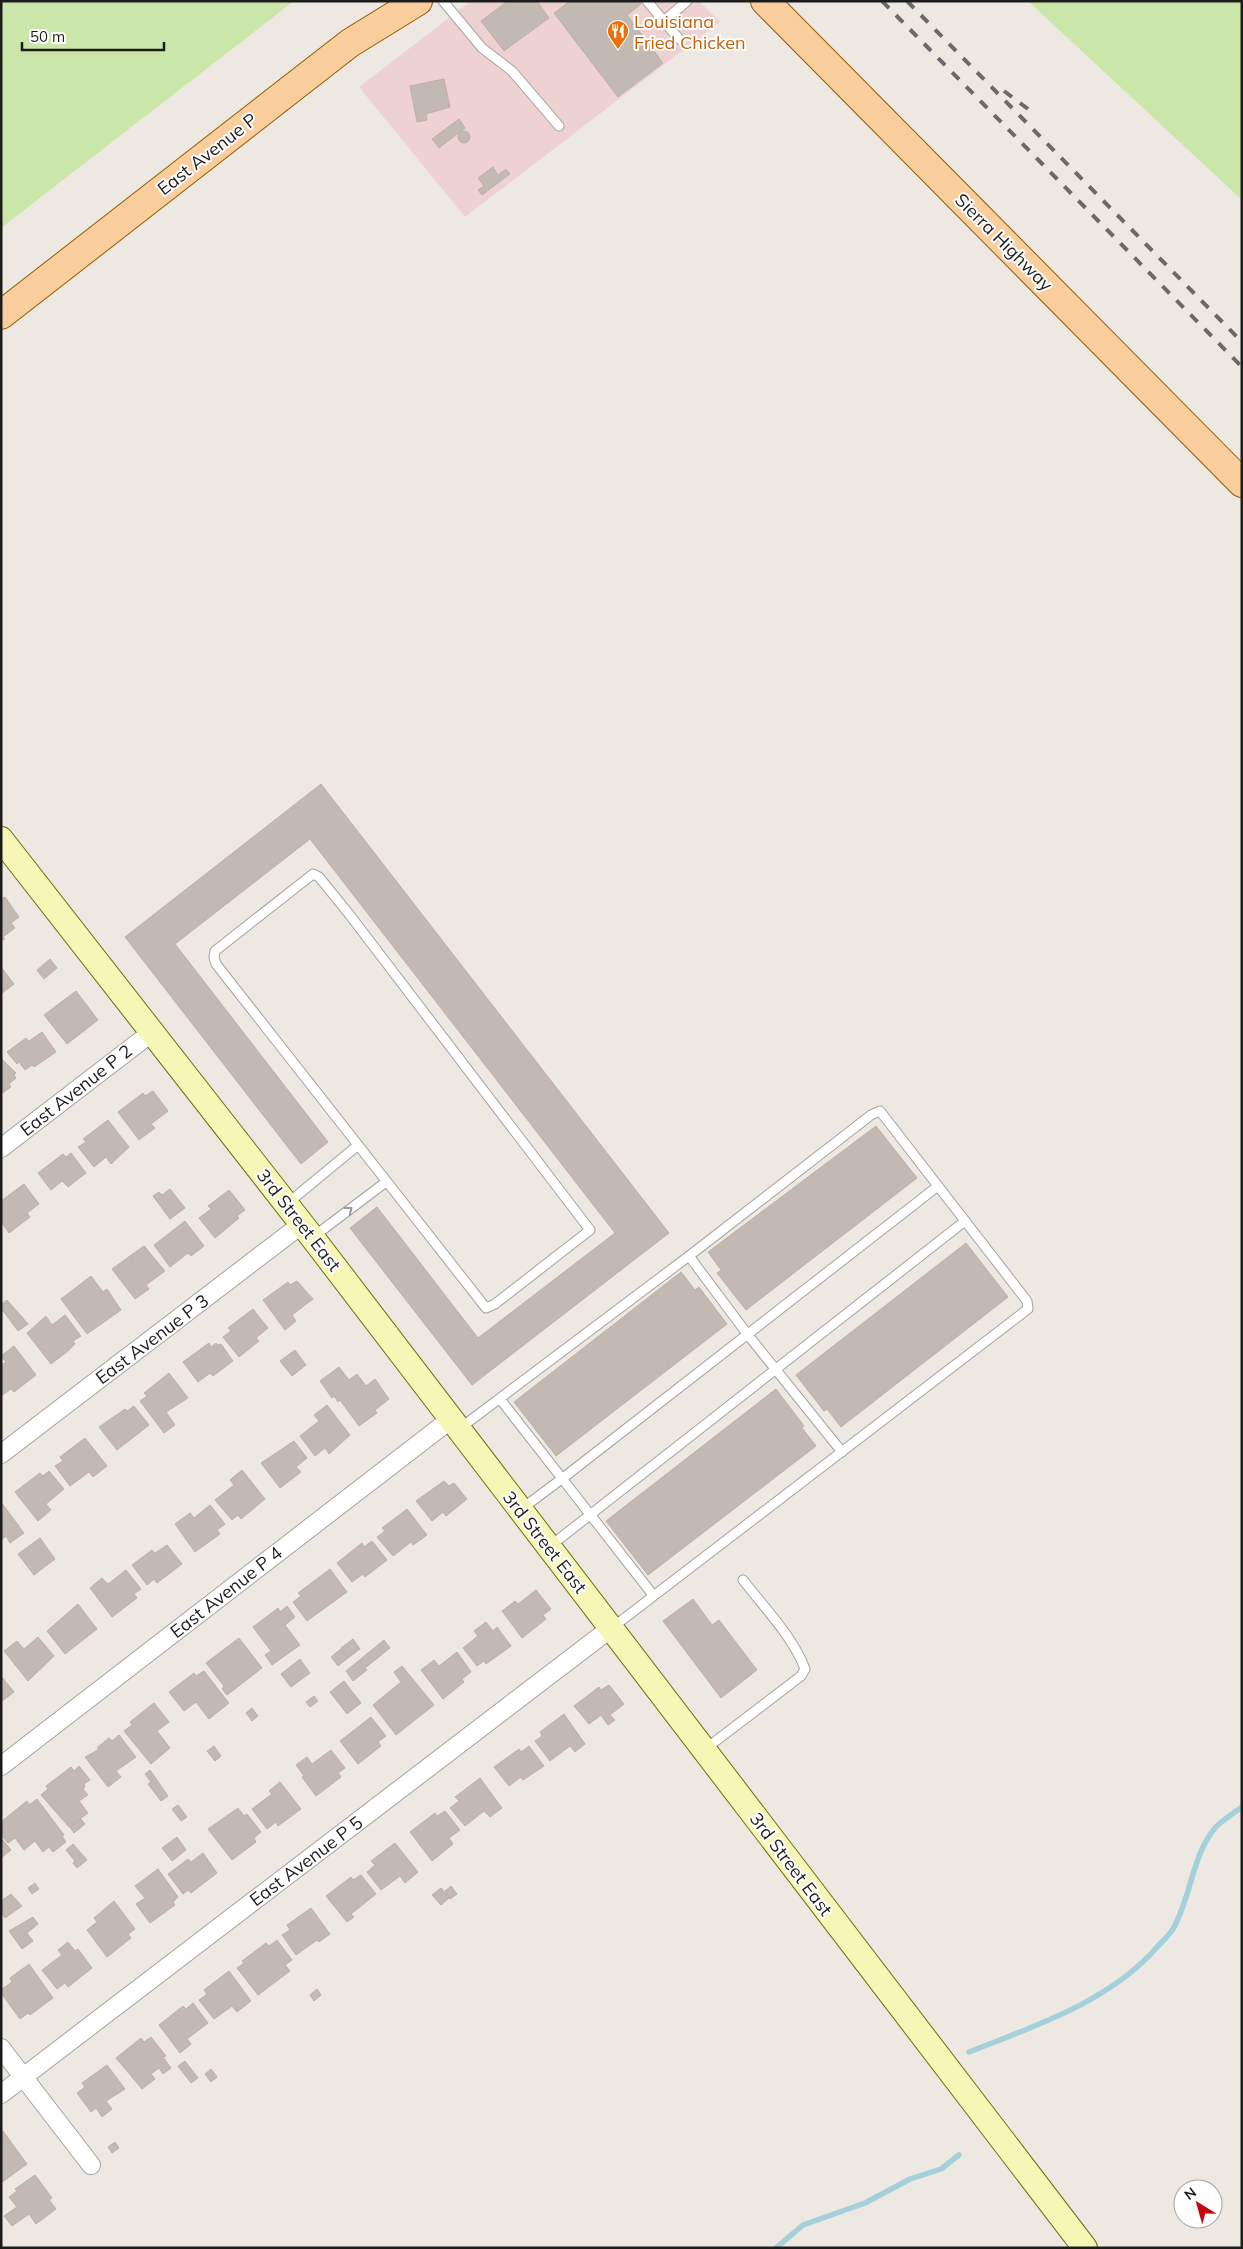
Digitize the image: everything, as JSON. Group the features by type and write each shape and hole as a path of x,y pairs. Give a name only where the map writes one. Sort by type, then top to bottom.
{"main road":[{"path":"350,43 390,1"},
{"name":"East Avenue P","path":"1,315 350,43 418,1"},
{"name":"Sierra Highway","path":"765,1 1242,483"}],"street":[{"name":"3rd Street East","path":"2,840 307,1231 1084,2248"},
{"name":"East Avenue P 2","path":"1,1148 151,1033"},
{"name":"East Avenue P 3","path":"1,1454 307,1231"},
{"name":"East Avenue P 4","path":"1,1766 455,1424"},
{"name":"East Avenue P 5","path":"1,2094 611,1628"},
{"path":"1,2048 91,2166"}],"lane":[{"path":"444,1 482,48 512,70 559,126"},
{"path":"647,1 679,39"},
{"path":"664,21 687,1"},
{"path":"313,874 319,877 349,914 590,1230 495,1304 486,1308 358,1146 216,964 214,957 215,951 313,874"},
{"path":"455,1424 500,1399 690,1256 871,1115 880,1111 1027,1301 1028,1309 611,1628"},
{"path":"286,1204 358,1146"},
{"path":"307,1231 386,1182"},
{"path":"520,1510 938,1186"},
{"path":"549,1548 965,1221"},
{"path":"690,1256 775,1369 842,1452"},
{"path":"500,1399 653,1595"},
{"path":"704,1750 801,1676 805,1669 792,1644 743,1580"}],"shaded area":[{"path":"471,1 699,1 720,22 465,217 359,87"}],"green space":[{"path":"1,1 294,1 1,228"},
{"path":"1028,1 1242,1 1242,200"}],"building":[{"path":"508,1 537,1 549,18 504,51 481,21"},
{"path":"570,1 639,1 641,4 627,15 663,63 618,97 554,13"},
{"path":"444,79 450,107 426,114 427,120 417,122 410,86"},
{"path":"459,119 465,128 439,148 432,139"},
{"path":"462,131 466,131 470,137 466,143 462,143 458,139 458,135"},
{"path":"493,167 498,175 506,169 510,174 482,195 478,190 484,186 478,178"},
{"path":"321,784 669,1233 472,1385 350,1228 377,1207 478,1338 615,1233 310,839 175,944 328,1142 301,1164 125,937"},
{"path":"5,897 19,917 11,923 15,928 3,937 5,939 1,941 1,899"},
{"path":"50,959 57,968 44,979 37,970"},
{"path":"1,967 14,984 1,994"},
{"path":"76,991 98,1020 67,1044 44,1015"},
{"path":"42,1032 56,1052 34,1067 32,1065 25,1070 7,1052 26,1038 29,1041"},
{"path":"1,1058 16,1073 14,1075 16,1078 9,1084 11,1087 1,1094"},
{"path":"153,1091 168,1111 151,1124 155,1128 139,1140 118,1112 143,1093 145,1096"},
{"path":"108,1120 129,1147 111,1164 106,1157 94,1167 78,1147 86,1142 83,1139"},
{"path":"876,1126 917,1178 746,1310 717,1273 721,1270 708,1252"},
{"path":"71,1153 86,1173 68,1187 62,1181 51,1190 38,1173 63,1154 66,1157"},
{"path":"24,1184 39,1204 27,1213 30,1217 9,1233 1,1222 1,1201"},
{"path":"170,1189 185,1208 170,1219 153,1196 159,1192 162,1195"},
{"path":"229,1190 245,1210 237,1216 239,1218 215,1238 199,1218 211,1209 208,1206"},
{"path":"185,1221 204,1246 191,1256 188,1253 170,1267 154,1245"},
{"path":"966,1243 1008,1297 841,1427 827,1409 824,1411 796,1375"},
{"path":"144,1246 165,1271 146,1285 149,1289 135,1299 112,1269"},
{"path":"681,1272 695,1290 699,1287 727,1324 556,1456 514,1402"},
{"path":"91,1276 103,1292 107,1289 121,1310 87,1334 61,1299"},
{"path":"297,1281 313,1299 292,1315 296,1321 285,1330 263,1300 288,1282 290,1285"},
{"path":"7,1300 28,1324 18,1331 1,1308 1,1305"},
{"path":"253,1309 268,1328 256,1338 259,1341 239,1357 223,1337 231,1331 228,1328"},
{"path":"65,1315 81,1336 73,1341 75,1344 68,1351 51,1364 27,1333 46,1316 52,1325"},
{"path":"209,1343 211,1347 216,1343 218,1345 221,1344 233,1361 213,1376 210,1373 198,1382 183,1362"},
{"path":"14,1346 36,1375 14,1392 11,1389 1,1396 1,1365 6,1362 1,1356"},
{"path":"295,1350 306,1365 292,1376 280,1361"},
{"path":"339,1367 349,1380 357,1374 366,1386 375,1379 389,1399 375,1410 377,1413 359,1426 340,1400 338,1402 334,1396 332,1398 320,1381"},
{"path":"169,1373 188,1398 166,1412 175,1425 164,1433 140,1401 147,1396 144,1393"},
{"path":"776,1389 804,1426 802,1428 816,1446 648,1575 606,1521"},
{"path":"327,1405 350,1435 329,1454 325,1448 315,1456 300,1436 319,1421 314,1415"},
{"path":"134,1406 149,1425 117,1450 99,1427 125,1409 127,1411"},
{"path":"85,1438 107,1466 93,1477 89,1472 70,1486 55,1466 63,1461 60,1457"},
{"path":"294,1441 307,1458 296,1467 301,1472 280,1488 261,1463"},
{"path":"242,1470 265,1499 241,1519 238,1515 232,1520 215,1500 234,1485 230,1480"},
{"path":"49,1471 64,1489 46,1504 51,1510 38,1521 15,1492 40,1473 43,1476"},
{"path":"444,1481 449,1486 454,1483 467,1499 446,1516 443,1512 432,1521 416,1501"},
{"path":"1,1502 24,1533 10,1543 6,1536 1,1540"},
{"path":"210,1505 225,1524 217,1530 220,1534 195,1552 175,1524 190,1513 194,1518"},
{"path":"407,1509 427,1535 413,1545 411,1542 393,1556 377,1537 385,1531 382,1528"},
{"path":"40,1538 55,1559 34,1575 18,1554"},
{"path":"372,1541 387,1560 365,1577 363,1574 352,1582 337,1563 362,1543 364,1547"},
{"path":"167,1545 182,1564 157,1583 154,1579 147,1585 132,1565 152,1550 155,1553"},
{"path":"330,1569 347,1592 307,1621 293,1602 301,1596 298,1593"},
{"path":"126,1570 141,1589 134,1594 137,1598 112,1617 90,1588 102,1578 108,1584"},
{"path":"536,1590 551,1609 543,1615 546,1619 522,1638 502,1611 515,1601 518,1604"},
{"path":"693,1599 712,1625 719,1620 757,1670 721,1698 663,1621"},
{"path":"78,1604 97,1629 65,1654 47,1631"},
{"path":"287,1606 295,1617 285,1625 300,1645 272,1665 265,1655 271,1651 253,1627 278,1608 280,1612"},
{"path":"486,1622 493,1631 497,1627 511,1646 486,1664 484,1661 477,1666 463,1648 478,1636 474,1631"},
{"path":"38,1637 54,1656 28,1681 4,1651 17,1641 24,1649"},
{"path":"239,1638 262,1668 227,1695 222,1689 224,1686 206,1663"},
{"path":"353,1639 360,1649 348,1658 341,1648"},
{"path":"384,1640 390,1648 365,1668 367,1670 353,1681 346,1671"},
{"path":"341,1649 348,1658 338,1666 331,1657"},
{"path":"457,1652 471,1672 462,1679 464,1682 443,1699 421,1670 434,1660 439,1666"},
{"path":"300,1659 310,1673 291,1687 281,1674"},
{"path":"402,1666 434,1705 396,1735 373,1705 401,1682 394,1672"},
{"path":"204,1671 229,1703 209,1719 196,1702 184,1711 169,1692 194,1673 196,1676"},
{"path":"1,1676 14,1692 1,1702"},
{"path":"344,1681 361,1703 347,1714 330,1692"},
{"path":"609,1685 624,1704 610,1715 615,1720 608,1725 601,1715 589,1724 574,1706 599,1687 601,1690"},
{"path":"314,1696 318,1701 310,1707 306,1702"},
{"path":"154,1703 169,1722 157,1731 170,1748 151,1764 124,1731 132,1725 130,1722"},
{"path":"252,1708 258,1716 252,1721 246,1713"},
{"path":"564,1714 585,1744 575,1752 570,1746 550,1761 535,1741 542,1736 540,1732"},
{"path":"371,1717 386,1736 378,1742 381,1746 358,1764 340,1741"},
{"path":"119,1735 136,1757 116,1771 121,1777 108,1787 85,1757 98,1750 98,1747 109,1738 112,1741"},
{"path":"214,1746 221,1756 215,1761 207,1751"},
{"path":"529,1746 544,1766 523,1780 521,1777 509,1786 494,1767 519,1749 521,1752"},
{"path":"331,1750 345,1768 338,1773 341,1777 316,1796 296,1765 307,1757 312,1764"},
{"path":"79,1766 90,1780 84,1784 85,1787 83,1789 88,1795 79,1801 88,1813 69,1827 41,1795 48,1789 46,1786 71,1767 74,1771"},
{"path":"150,1770 168,1796 161,1801 148,1784 151,1782 145,1774"},
{"path":"480,1778 502,1808 490,1817 484,1811 465,1826 450,1808 459,1801 455,1797"},
{"path":"280,1782 301,1809 278,1826 276,1822 267,1829 252,1809 272,1794 269,1791"},
{"path":"37,1799 64,1835 62,1836 66,1842 53,1852 49,1847 43,1852 35,1841 24,1850 15,1838 8,1843 1,1835 2,1821 27,1801 29,1805"},
{"path":"178,1805 187,1817 181,1821 172,1809"},
{"path":"238,1808 244,1816 247,1814 261,1832 254,1838 256,1842 232,1860 208,1829"},
{"path":"445,1811 460,1830 449,1838 453,1844 432,1861 410,1832 435,1813 437,1816"},
{"path":"81,1819 85,1824 74,1833 70,1827"},
{"path":"177,1837 186,1850 172,1861 162,1848"},
{"path":"1,1838 11,1850 1,1858"},
{"path":"395,1843 418,1872 405,1883 400,1876 381,1890 367,1872 375,1865 371,1861"},
{"path":"73,1844 87,1860 77,1868 73,1863 75,1861 66,1850"},
{"path":"203,1853 217,1873 191,1893 188,1890 183,1894 168,1874 188,1859 191,1862"},
{"path":"158,1869 178,1897 173,1902 175,1905 150,1923 136,1904 145,1898 135,1886"},
{"path":"361,1875 376,1894 351,1914 354,1917 347,1922 326,1896 351,1877 353,1880"},
{"path":"35,1883 39,1889 32,1894 28,1888"},
{"path":"451,1886 457,1894 450,1899 445,1891"},
{"path":"441,1888 449,1898 441,1905 432,1895"},
{"path":"11,1894 22,1906 5,1918 1,1912 1,1901"},
{"path":"114,1901 135,1929 128,1934 131,1938 107,1957 87,1930 97,1922 94,1918"},
{"path":"311,1908 330,1934 319,1942 317,1940 296,1955 282,1935 290,1930 287,1925"},
{"path":"33,1917 38,1924 27,1933 33,1941 22,1949 9,1931"},
{"path":"277,1940 292,1960 285,1965 290,1971 258,1995 237,1968 244,1963 242,1961 266,1943 269,1946"},
{"path":"68,1942 75,1951 78,1949 92,1968 68,1987 65,1983 57,1989 42,1970 62,1955 58,1950"},
{"path":"29,1964 53,1998 30,2015 28,2013 20,2019 1,1993 1,1990 12,1982 10,1978"},
{"path":"229,1971 251,2001 237,2012 232,2006 214,2019 199,2000 207,1994 204,1990"},
{"path":"317,1989 321,1995 314,2001 310,1995"},
{"path":"193,2003 208,2023 187,2039 191,2044 180,2053 159,2025 183,2006 186,2009"},
{"path":"151,2037 166,2056 163,2057 171,2068 163,2074 159,2068 151,2074 155,2079 142,2089 116,2058 141,2038 144,2042"},
{"path":"185,2061 198,2078 191,2083 178,2066"},
{"path":"107,2065 125,2089 106,2101 112,2109 102,2117 96,2108 91,2112 77,2093 85,2087 82,2083"},
{"path":"211,2069 217,2077 211,2082 205,2074"},
{"path":"3,2131 27,2164 1,2183 1,2132"},
{"path":"115,2142 119,2148 112,2153 108,2147"},
{"path":"35,2175 52,2198 49,2200 56,2209 36,2224 29,2214 12,2226 4,2216 17,2207 9,2197 17,2191 15,2189"}],"waterway":[{"path":"969,2052 1071,2010 1118,1982 1139,1965 1173,1929 1207,1839 1218,1825 1242,1807"},
{"path":"776,2248 803,2225 865,2203 910,2179 941,2169 959,2155"}],"railway":[{"path":"882,1 1242,367"},
{"path":"907,1 1242,342"},
{"path":"1004,91 1028,109"}],"place":[{"name":"Louisiana Fried Chicken","path":"618,50"}]}
